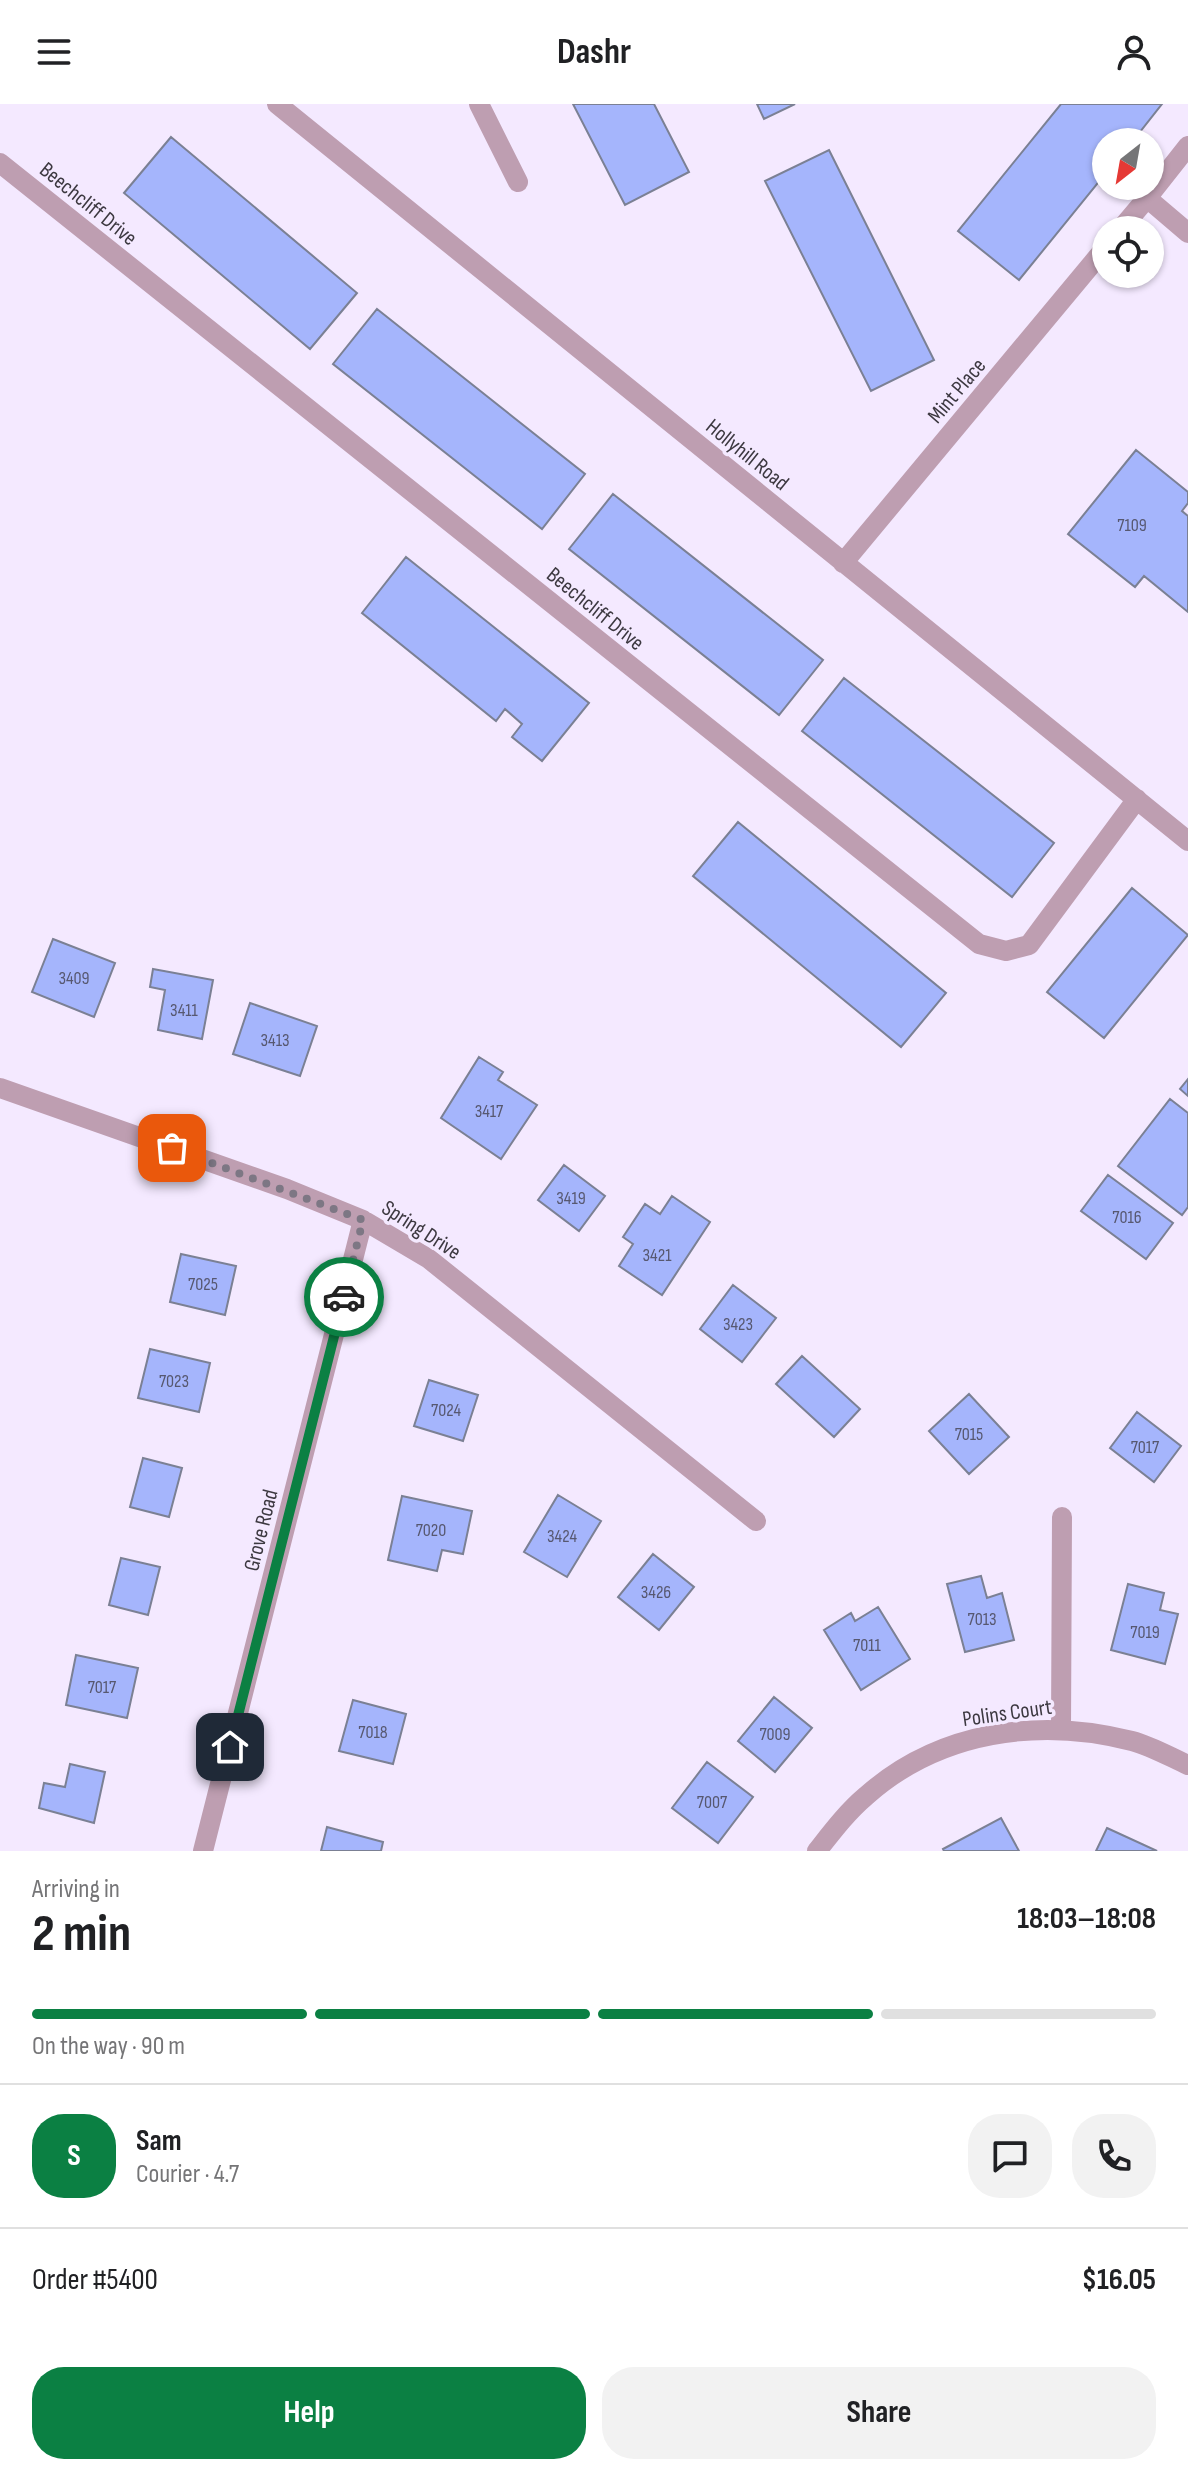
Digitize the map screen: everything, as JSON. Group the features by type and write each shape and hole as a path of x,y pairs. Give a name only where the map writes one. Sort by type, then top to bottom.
{"street":[{"name":"Hollyhill Road","path":"277,104 1188,841"},
{"path":"479,104 518,182"},
{"path":"1164,176 1188,146"},
{"name":"Beechcliff Drive","path":"0,163 979,944 1006,951 1029,945 1137,799"},
{"path":"1132,216 1145,200"},
{"path":"1149,200 1188,233"},
{"name":"Mint Place","path":"843,563 1092,264"},
{"name":"Spring Drive","path":"0,1088 287,1189 363,1220 429,1259 756,1521"},
{"name":"Grove Road","path":"203,1851 363,1220"},
{"path":"1061,1728 1062,1517"},
{"name":"Polins Court","path":"817,1851 866,1796 888,1779 931,1754 981,1735 1061,1728 1134,1741 1188,1765"}],"building":[{"path":"573,104 654,104 689,172 625,205"},
{"path":"757,104 795,104 764,119"},
{"path":"1061,104 1162,104 1143,128 1092,128 1092,190 1019,280 958,231"},
{"path":"171,137 357,293 310,349 124,193"},
{"path":"829,150 934,360 871,391 765,181"},
{"path":"377,309 585,474 542,529 333,364"},
{"path":"1136,450 1188,492 1188,503 1182,511 1188,516 1188,612 1144,576 1135,587 1068,534"},
{"path":"613,494 823,660 779,715 569,549"},
{"path":"406,557 589,703 542,761 512,737 522,724 505,709 496,721 362,613"},
{"path":"844,678 1054,843 1012,897 802,731"},
{"path":"738,822 946,993 901,1047 693,876"},
{"path":"1132,888 1188,935 1104,1038 1047,992"},
{"path":"53,939 115,963 94,1017 32,992"},
{"path":"153,969 213,980 202,1039 158,1030 165,990 150,987"},
{"path":"250,1003 317,1026 300,1076 233,1054"},
{"path":"479,1057 503,1072 498,1080 537,1105 501,1159 441,1118"},
{"path":"1188,1079 1188,1096 1180,1089"},
{"path":"1170,1099 1188,1113 1188,1207 1182,1215 1118,1166"},
{"path":"564,1165 605,1196 579,1231 538,1200"},
{"path":"1108,1175 1173,1223 1146,1259 1081,1211"},
{"path":"672,1196 710,1222 662,1295 619,1266 633,1244 623,1237 645,1204 660,1214"},
{"path":"181,1254 236,1266 225,1315 170,1302"},
{"path":"733,1285 776,1318 742,1362 700,1329"},
{"path":"150,1349 210,1363 199,1412 138,1398"},
{"path":"802,1356 860,1409 834,1437 776,1384"},
{"path":"429,1380 478,1395 463,1441 414,1426"},
{"path":"969,1394 1009,1437 969,1474 929,1431"},
{"path":"1137,1412 1181,1446 1154,1482 1110,1448"},
{"path":"143,1458 182,1468 169,1517 130,1507"},
{"path":"558,1495 601,1521 567,1577 524,1552"},
{"path":"402,1496 472,1511 463,1554 442,1550 437,1571 388,1560"},
{"path":"653,1554 694,1587 659,1630 618,1597"},
{"path":"121,1558 160,1567 148,1615 109,1605"},
{"path":"981,1576 987,1598 1002,1593 1014,1640 965,1652 947,1584"},
{"path":"1128,1584 1164,1593 1160,1610 1178,1614 1165,1664 1111,1650"},
{"path":"878,1607 910,1659 861,1690 824,1630 851,1613 855,1621"},
{"path":"76,1655 138,1668 127,1718 66,1705"},
{"path":"774,1697 812,1728 775,1772 738,1741"},
{"path":"353,1700 406,1714 393,1764 339,1751"},
{"path":"707,1762 753,1797 718,1843 672,1808"},
{"path":"70,1764 105,1772 94,1823 39,1808 44,1783 65,1787"},
{"path":"1001,1818 1019,1851 944,1851 943,1849"},
{"path":"327,1827 383,1842 381,1851 321,1851"},
{"path":"1107,1828 1157,1851 1096,1851"}],"way so far":[{"path":"172,1148 363,1220 344,1297"}],"route":[{"path":"230,1747 344,1297"}]}
